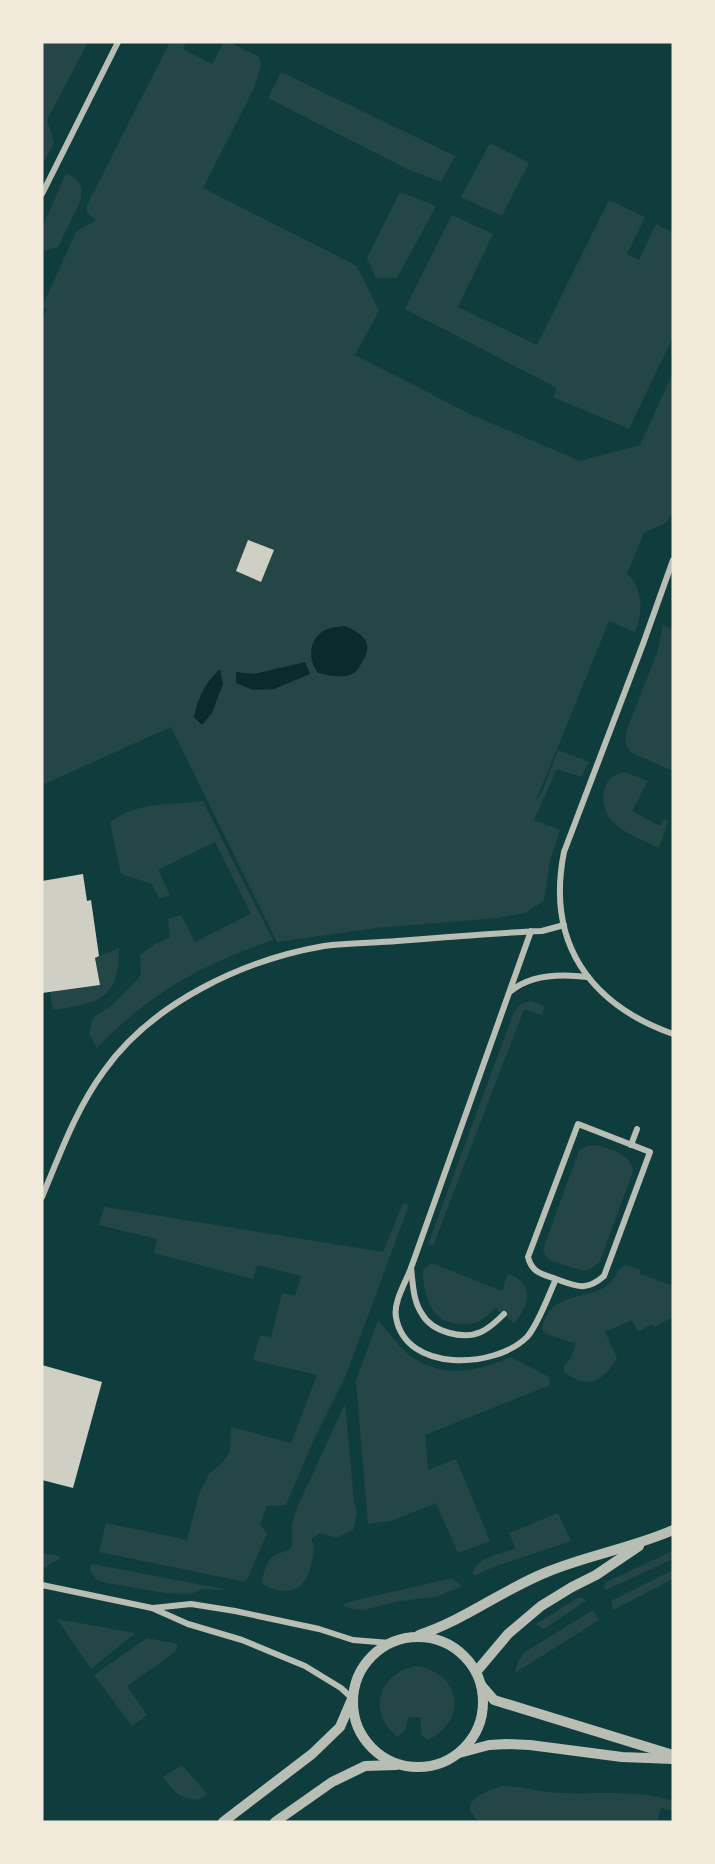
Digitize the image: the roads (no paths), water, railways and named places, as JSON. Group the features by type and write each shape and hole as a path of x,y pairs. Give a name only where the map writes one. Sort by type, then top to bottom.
{"street":[{"path":"42,194 118,42"},
{"path":"673,560 564,852 559,888 564,924 575,956 588,978 619,1008 655,1028 673,1034"},
{"path":"42,1197 76,1116 105,1069 152,1020 178,1001 248,968 289,954 325,946 553,929 564,924"},
{"path":"531,931 397,1306 396,1317 410,1343 423,1353 441,1359 454,1360 494,1355 525,1339 531,1332 556,1279"},
{"path":"509,994 522,984 541,978 558,976 588,978"},
{"path":"578,1124 650,1152 604,1276 595,1284 582,1287 556,1279 535,1271 530,1266 528,1257 578,1124"},
{"path":"631,1144 637,1129"},
{"path":"411,1268 419,1310 428,1321 439,1328 460,1335 476,1333 491,1326 504,1314"},
{"path":"152,1608 191,1604 319,1629 353,1640 390,1643 411,1638 458,1620 485,1602 545,1572 647,1541 673,1530"},
{"path":"476,1672 508,1634 542,1606 596,1575 647,1541"},
{"path":"42,1585 152,1608 188,1624 242,1640 305,1666 341,1688 352,1699 355,1721 365,1741 381,1756 401,1765"},
{"path":"411,1638 430,1638 448,1645 464,1656 476,1672 481,1685 483,1704 480,1722 472,1739 459,1753"},
{"path":"223,1822 312,1754 340,1727 364,1666 375,1653 390,1643"},
{"path":"481,1685 494,1700 673,1757"},
{"path":"275,1822 332,1782 365,1766 401,1765 421,1768 441,1763 459,1753 489,1745 530,1745 622,1756 673,1757"}]}
